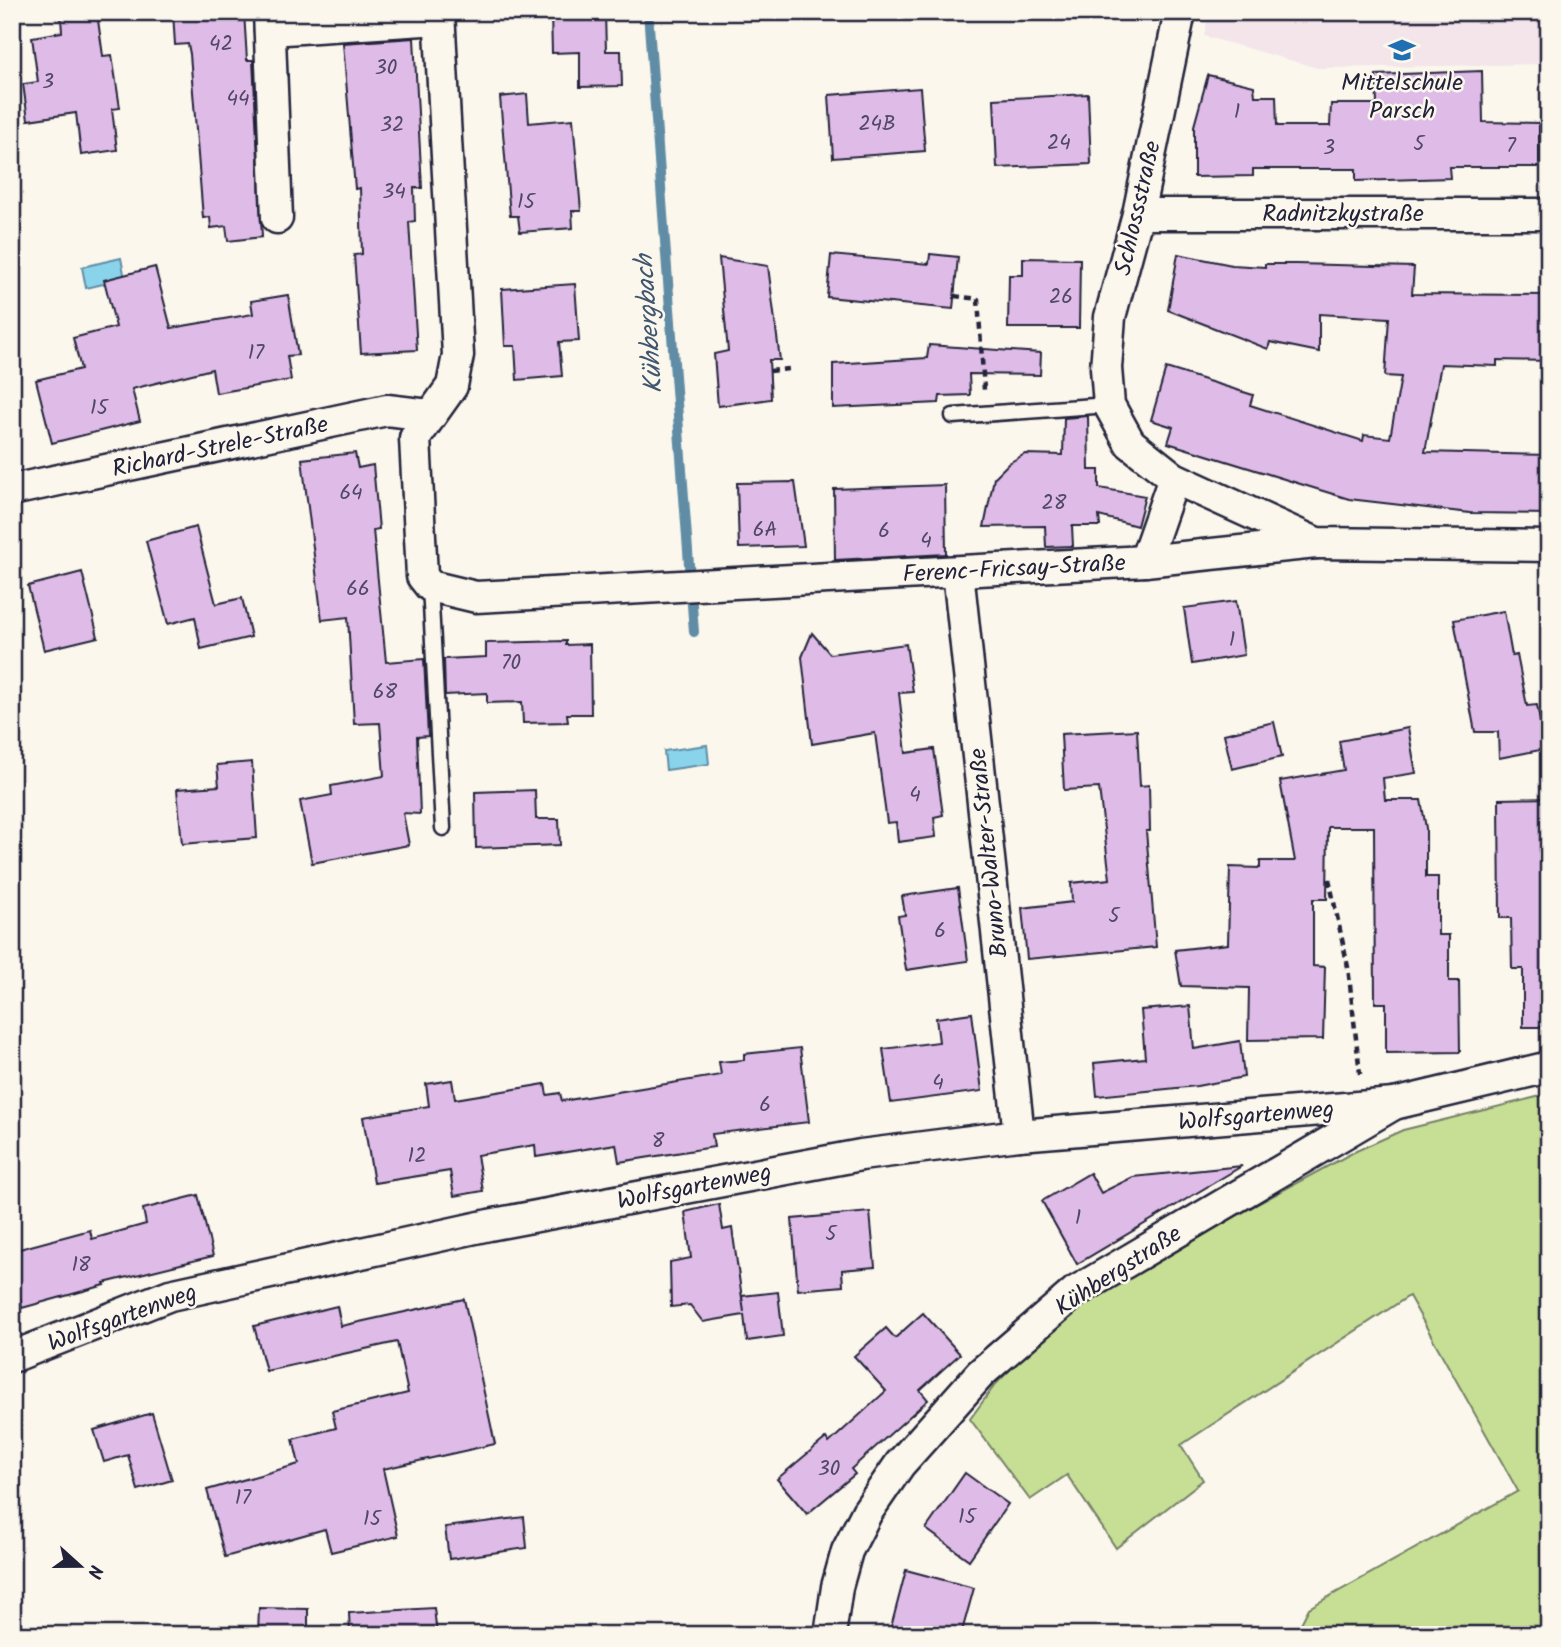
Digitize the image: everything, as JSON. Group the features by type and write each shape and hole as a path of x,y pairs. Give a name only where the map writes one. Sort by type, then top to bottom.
{"street":[{"name":"Schlossstraße","path":"1180,12 1138,214 1111,317 1106,368 1109,405 1130,443 1174,478 1316,543 1549,546"},
{"path":"276,218 270,21 439,15 458,355 452,386 415,438 422,576 430,586"},
{"name":"Radnitzkystraße","path":"1138,214 1549,214"},
{"name":"Richard-Strele-Straße","path":"12,490 387,411 429,415"},
{"path":"1145,561 1174,478"},
{"name":"Ferenc-Fricsay-Straße","path":"430,586 476,597 1145,561 1316,543"},
{"name":"Bruno-Walter-Straße","path":"958,572 1019,1135"},
{"name":"Kühbergstraße","path":"830,1635 848,1551 867,1512 900,1464 981,1373 1075,1292 1394,1104 1549,1068"},
{"name":"Wolfsgartenweg","path":"12,1357 184,1292 528,1217 860,1155 1019,1135 1394,1104"}],"lane":[{"path":"953,416 1109,405"},
{"path":"430,586 443,828"}],"path":[{"path":"954,296 978,299 985,414"},
{"path":"769,371 789,369"},
{"path":"1329,879 1348,967 1357,1059"}],"shaded area":[{"name":"Mittelschule Parsch","path":"1209,12 1549,12 1549,64 1318,68 1204,36"}],"green space":[{"path":"1549,1094 1549,1635 1295,1635 1309,1608 1518,1491 1409,1296 1181,1445 1203,1480 1116,1548 1067,1475 1030,1500 970,1419 995,1385 1078,1301 1354,1152 1403,1130"}],"water":[{"path":"121,258 125,279 86,288 82,267"},
{"path":"707,745 709,764 666,770 664,751"}],"building":[{"path":"173,12 244,12 247,60 253,60 262,237 228,241 226,226 211,228 210,217 203,218 190,54 188,44 175,45"},
{"path":"551,12 605,12 606,51 621,51 622,86 580,87 580,52 552,53"},
{"path":"97,13 103,56 112,55 120,108 112,109 117,150 81,155 76,113 28,120 23,84 38,82 32,37 62,32 61,18"},
{"path":"414,38 422,188 414,188 415,221 409,222 417,350 361,353 354,255 362,254 360,188 355,189 343,43"},
{"path":"1482,71 1483,122 1539,123 1539,167 1449,167 1450,178 1356,181 1356,169 1253,169 1253,176 1194,177 1194,126 1208,75 1254,86 1255,96 1276,96 1277,126 1330,126 1331,104 1377,104 1376,75"},
{"path":"920,88 925,151 833,158 829,95"},
{"path":"527,94 529,123 573,119 581,211 572,211 573,228 520,232 518,216 510,216 500,97"},
{"path":"1088,94 1091,164 997,168 994,99"},
{"path":"930,254 958,257 953,309 827,297 831,255 929,264"},
{"path":"1178,254 1232,265 1265,267 1265,264 1296,264 1414,267 1412,294 1549,295 1549,361 1497,360 1497,366 1441,364 1425,452 1549,455 1549,514 1470,513 1349,499 1168,443 1173,427 1151,420 1166,368 1253,395 1250,405 1363,441 1364,435 1390,438 1401,377 1385,376 1389,318 1319,314 1319,352 1270,342 1268,349 1168,310"},
{"path":"719,258 768,266 780,360 769,360 771,399 718,406 714,354 728,351"},
{"path":"1023,258 1080,259 1079,328 1008,328 1009,275 1023,275"},
{"path":"155,267 171,328 253,314 251,301 288,295 298,355 287,356 291,380 216,393 212,369 132,389 140,421 52,443 36,380 81,369 73,338 116,327 104,280"},
{"path":"575,284 579,341 559,342 562,376 517,380 515,346 505,346 502,289"},
{"path":"929,345 1041,353 1040,375 969,374 970,395 940,396 939,403 833,408 833,364 927,358"},
{"path":"1088,416 1089,470 1099,470 1099,488 1145,496 1137,526 1099,516 1100,526 1072,526 1073,546 1046,547 1045,526 984,527 994,478 1009,463 1025,454 1063,455 1064,418"},
{"path":"355,453 358,468 373,465 379,529 373,530 386,662 424,659 428,736 417,737 420,814 403,813 409,845 312,863 300,801 332,795 331,786 384,776 380,723 354,724 348,617 322,620 302,459"},
{"path":"795,482 804,546 739,548 737,483"},
{"path":"945,485 946,554 835,560 834,489"},
{"path":"196,527 216,604 242,598 251,637 201,649 195,617 168,624 146,541"},
{"path":"82,572 98,637 44,650 28,586"},
{"path":"1236,601 1244,655 1192,664 1184,608"},
{"path":"1504,611 1512,656 1517,655 1527,706 1537,705 1545,749 1499,758 1498,732 1475,732 1454,620"},
{"path":"812,633 830,654 906,644 913,692 899,693 906,753 934,749 943,815 934,817 936,837 898,842 896,822 887,823 875,733 812,744 802,657"},
{"path":"566,641 566,645 590,644 591,714 567,714 568,722 523,723 522,702 487,703 487,693 445,695 444,659 486,657 486,643"},
{"path":"1274,722 1282,757 1232,769 1224,734"},
{"path":"1408,728 1416,773 1383,778 1385,800 1421,800 1426,828 1426,877 1438,877 1438,935 1449,935 1449,981 1459,981 1460,1052 1386,1053 1386,1003 1375,1003 1374,827 1328,827 1327,899 1313,899 1313,966 1325,967 1323,1039 1248,1040 1249,988 1181,986 1175,950 1228,944 1230,867 1260,868 1260,861 1295,861 1280,781 1344,770 1339,741"},
{"path":"1137,730 1140,786 1149,785 1150,831 1146,831 1156,947 1027,959 1022,908 1072,902 1071,883 1110,879 1099,788 1064,790 1061,734"},
{"path":"252,762 257,838 182,844 177,789 219,786 217,765"},
{"path":"535,790 536,819 559,819 560,845 476,848 475,792"},
{"path":"1549,798 1549,1027 1523,1027 1523,969 1512,969 1511,918 1500,918 1499,799"},
{"path":"958,888 968,961 906,970 898,916 905,915 902,896"},
{"path":"1190,1006 1194,1049 1240,1041 1244,1077 1197,1086 1097,1096 1094,1063 1145,1058 1141,1010"},
{"path":"972,1013 982,1091 891,1103 883,1049 939,1042 936,1018"},
{"path":"800,1048 809,1122 712,1134 714,1147 619,1162 616,1144 536,1157 535,1145 477,1155 483,1191 454,1196 450,1171 374,1183 363,1117 429,1106 426,1084 452,1080 455,1099 545,1084 547,1095 560,1093 562,1101 721,1075 719,1062 744,1060 744,1054"},
{"path":"1242,1166 1077,1264 1042,1201 1090,1173 1101,1193 1133,1177"},
{"path":"198,1195 213,1256 104,1283 105,1285 22,1308 20,1298 12,1300 12,1251 90,1230 92,1239 146,1224 143,1209"},
{"path":"719,1204 723,1230 732,1228 744,1312 742,1296 778,1292 783,1336 747,1341 744,1315 703,1322 690,1305 671,1307 670,1262 691,1258 685,1212"},
{"path":"870,1212 875,1267 842,1270 843,1286 798,1290 792,1219"},
{"path":"464,1299 495,1444 383,1469 398,1536 331,1552 325,1529 225,1557 207,1490 299,1464 293,1439 336,1428 332,1411 408,1393 397,1342 266,1371 254,1326 337,1306 341,1326"},
{"path":"923,1313 960,1354 920,1390 928,1400 851,1469 855,1474 807,1514 777,1479 826,1438 829,1443 886,1391 854,1356 886,1328 895,1338"},
{"path":"152,1413 172,1480 138,1490 128,1455 104,1462 94,1430"},
{"path":"965,1473 1008,1504 969,1560 926,1529"},
{"path":"524,1517 527,1548 449,1559 445,1527"},
{"path":"906,1570 974,1588 961,1635 889,1635"},
{"path":"259,1608 308,1609 308,1635 258,1635"},
{"path":"434,1608 437,1635 350,1635 349,1613"}],"waterway":[{"name":"Kühbergbach","path":"648,12 694,632"}],"place":[{"name":"Mittelschule Parsch","path":"1402,50"}]}
